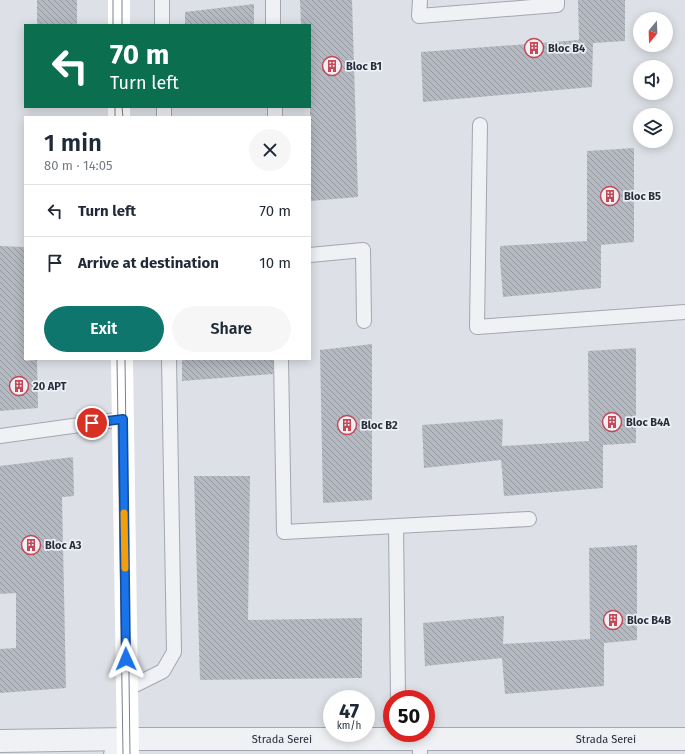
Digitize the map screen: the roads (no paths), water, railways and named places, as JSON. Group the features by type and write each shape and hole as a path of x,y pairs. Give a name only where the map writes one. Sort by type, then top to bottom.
{"main road":[{"path":"119,0 119,24"},
{"path":"122,360 128,747"}],"street":[{"name":"Strada Serei","path":"0,742 128,747 383,737"},
{"name":"Strada Serei","path":"410,742 420,747 685,739"}],"lane":[{"path":"162,0 162,24"},
{"path":"273,0 273,24"},
{"path":"420,0 419,16 557,5 557,0"},
{"path":"480,125 477,327 685,312"},
{"path":"311,255 363,250 364,321"},
{"path":"127,689 163,671 174,652 169,360"},
{"path":"281,360 284,532 529,519"},
{"path":"0,436 123,419"},
{"path":"396,526 398,690"},
{"path":"111,754 128,747"}],"tram line":[{"path":"113,0 113,24"},
{"path":"122,0 122,24"},
{"path":"115,108 115,116"},
{"path":"122,108 123,116"},
{"path":"117,360 123,754"},
{"path":"125,360 130,754"}],"place":[{"name":"Bloc B4","path":"534,48"},
{"name":"Bloc B1","path":"332,66"},
{"name":"Bloc B5","path":"610,196"},
{"name":"20 APT","path":"19,386"},
{"name":"Bloc B4A","path":"612,422"},
{"name":"Bloc B2","path":"347,425"},
{"name":"Bloc A3","path":"31,545"},
{"name":"Bloc B4B","path":"613,620"}]}
